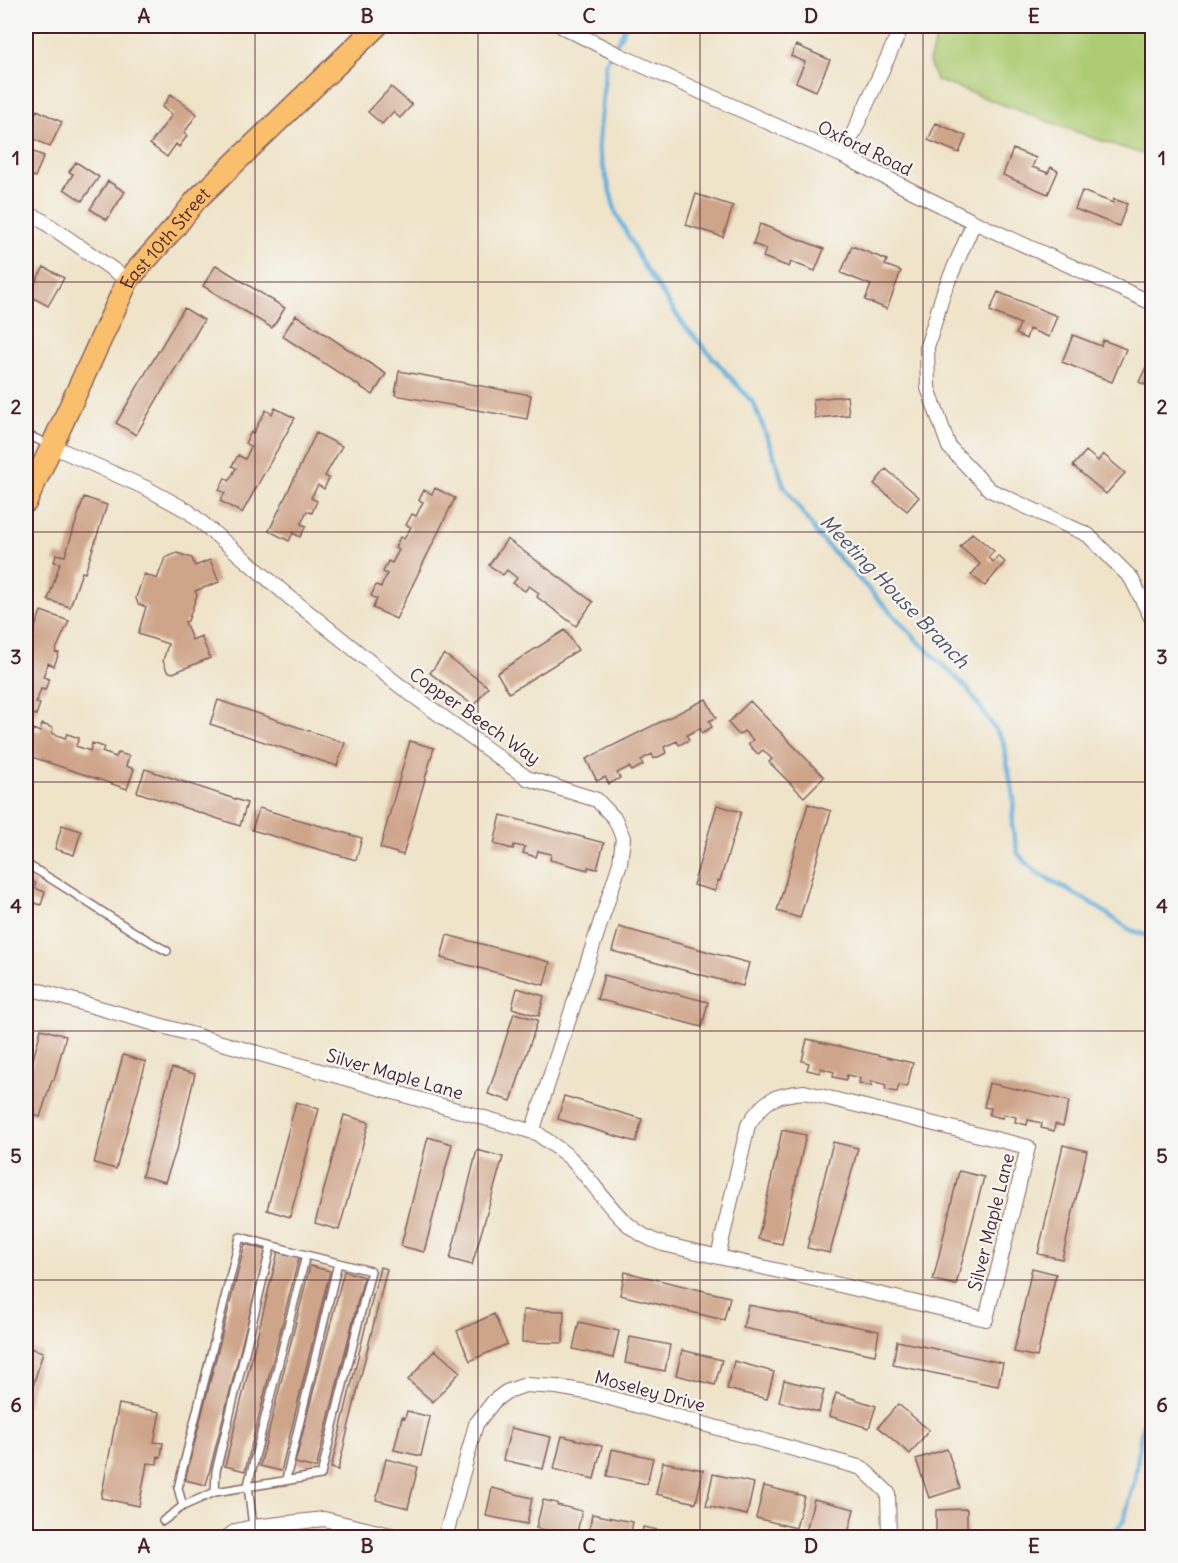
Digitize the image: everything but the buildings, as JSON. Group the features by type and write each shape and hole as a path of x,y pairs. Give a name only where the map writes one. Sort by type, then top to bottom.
{"main road":[{"name":"East 10th Street","path":"26,502 128,280 196,200 377,26"}],"street":[{"name":"Oxford Road","path":"561,26 593,43 843,156 974,222 1152,303"},
{"path":"843,156 902,26"},
{"path":"26,213 40,219 128,280"},
{"path":"974,222 944,291 927,348 928,388 949,447 990,490 1088,536 1131,578 1152,619"},
{"name":"Copper Beech Way","path":"51,446 146,488 188,511 288,596 400,686 527,778 597,800 615,819 623,838 620,863 532,1132"},
{"name":"Silver Maple Lane","path":"26,987 537,1133 573,1161 624,1222 646,1238 718,1257 986,1319 1028,1147 804,1092 780,1095 760,1107 748,1125 718,1257"},
{"name":"Moseley Drive","path":"445,1538 476,1424 494,1401 506,1392 525,1385 557,1387 592,1393 862,1468 888,1493 889,1538"},
{"path":"226,1538 236,1531 253,1527 324,1519 403,1538"}],"lane":[{"path":"26,434 51,446"},
{"path":"26,864 65,886 134,933 167,951"},
{"path":"163,1521 183,1506 215,1492 321,1475 371,1271 240,1237 178,1488 183,1506"},
{"path":"215,1492 216,1471 271,1246"},
{"path":"253,1527 248,1485 306,1255"},
{"path":"286,1479 338,1263"}],"green space":[{"path":"940,26 1152,26 1152,157 1096,139 936,80 929,62"}],"waterway":[{"name":"Meeting House Branch","path":"626,26 606,63 598,148 616,213 645,268 683,324 754,404 784,486 820,538 920,643 968,689 1003,741 1014,799 1012,826 1018,854 1036,872 1093,904 1130,930 1152,937"},
{"path":"1110,1538 1124,1520 1135,1479 1142,1427 1152,1392"}]}
